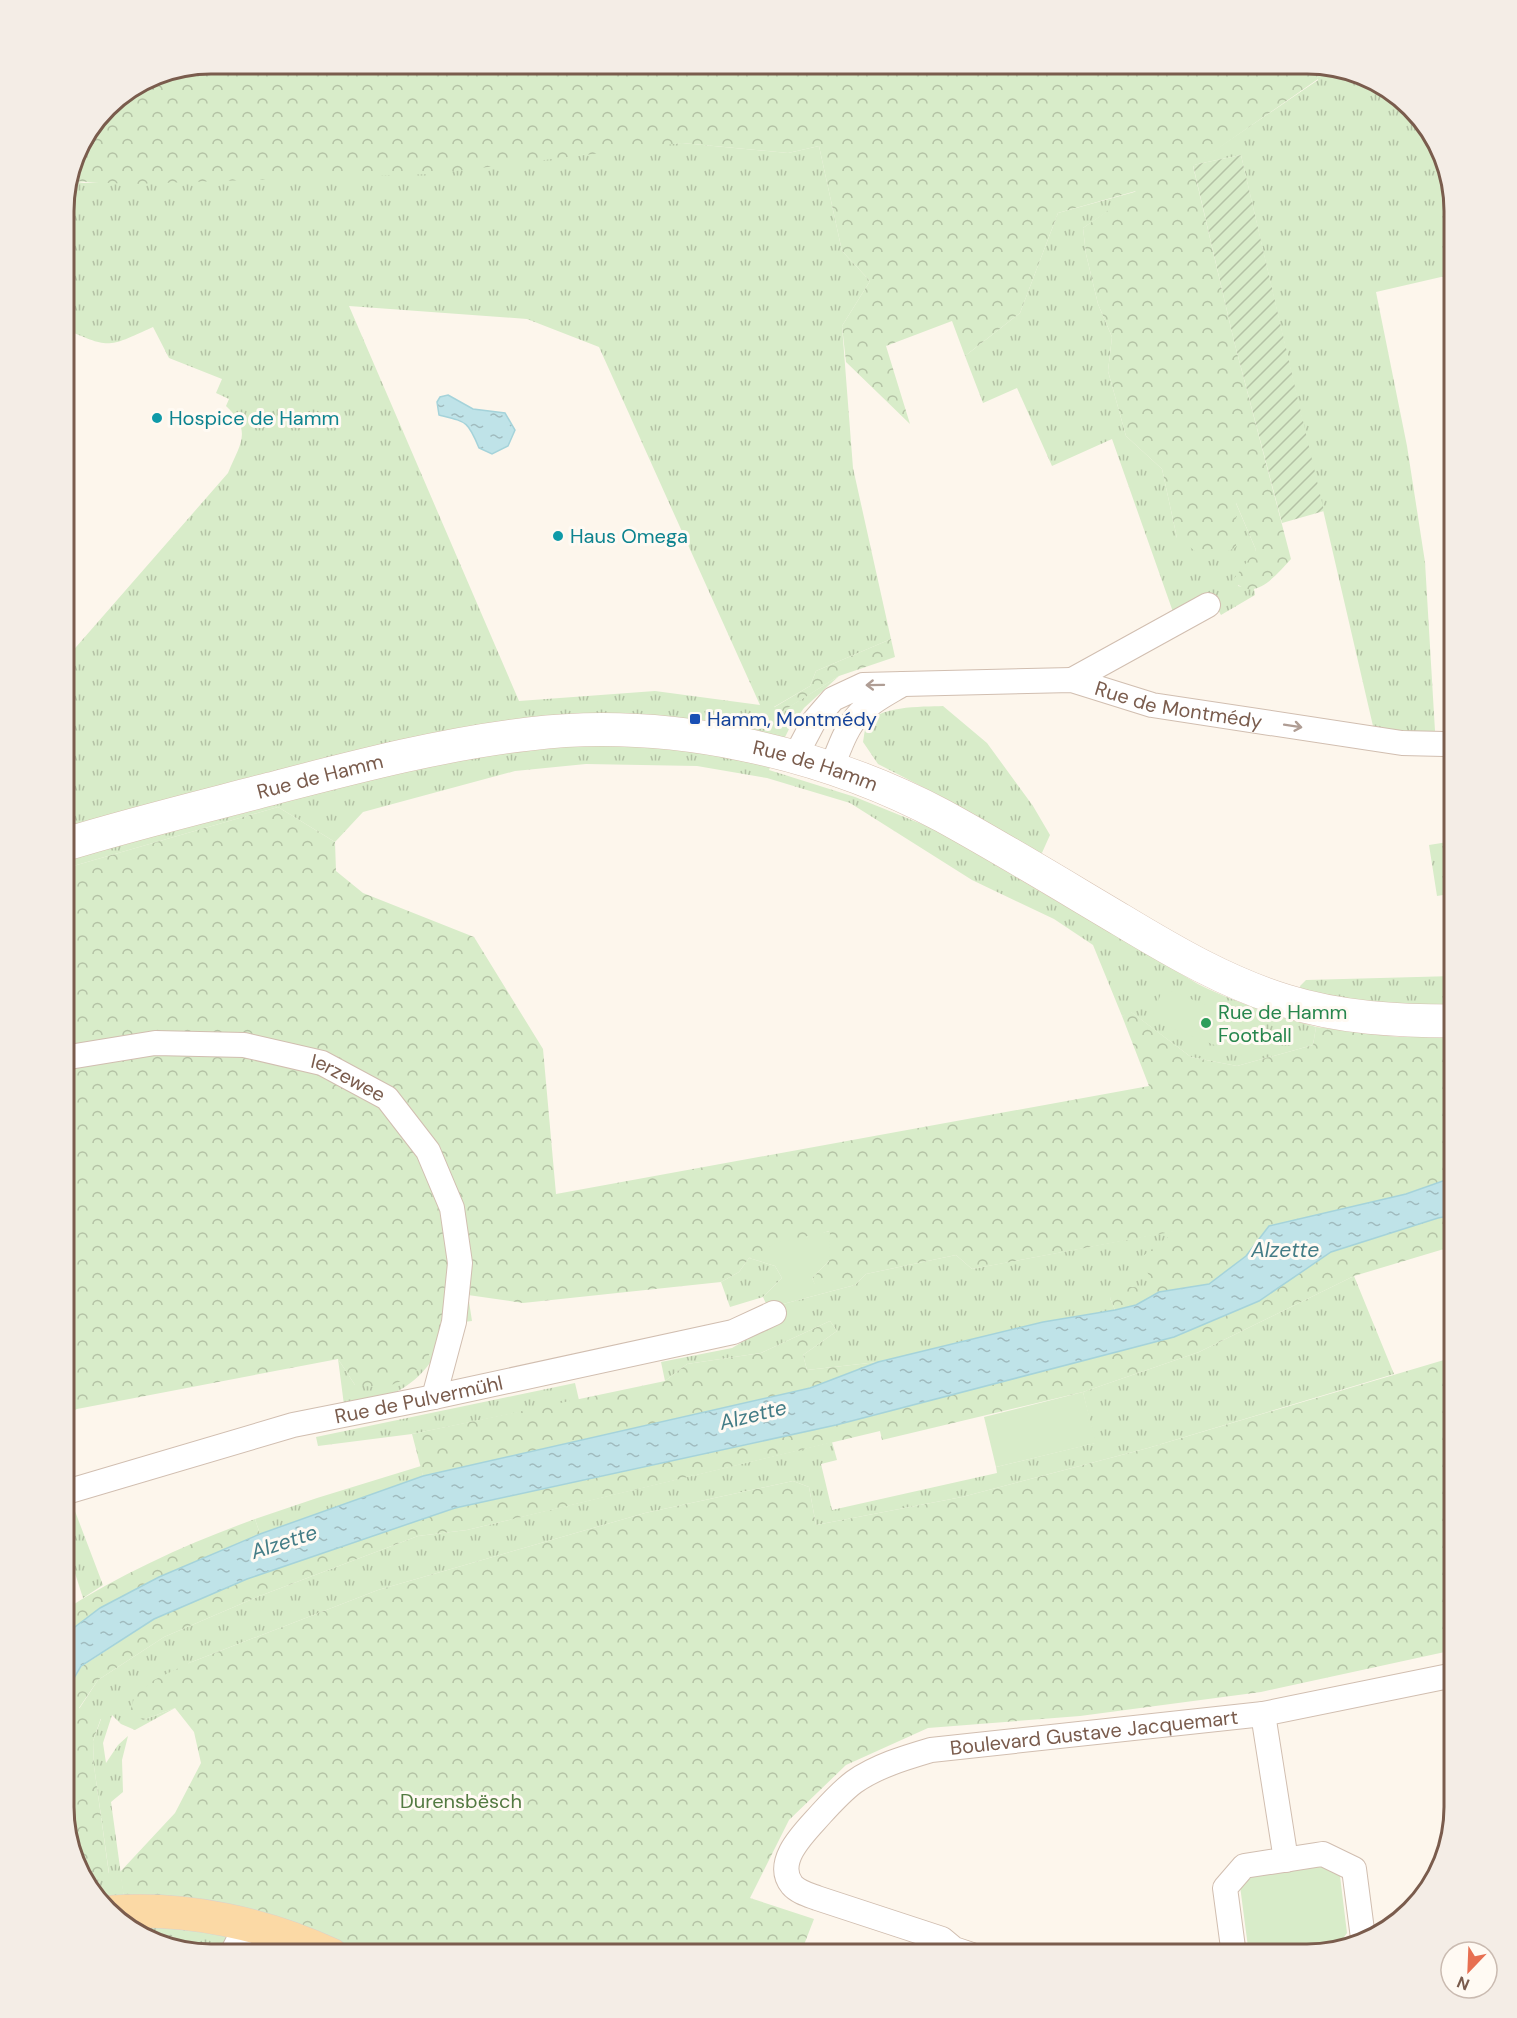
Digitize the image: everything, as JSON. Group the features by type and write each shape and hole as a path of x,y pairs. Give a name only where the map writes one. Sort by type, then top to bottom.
{"main road":[{"name":"Rue de Hamm","path":"74,842 311,778 448,747 530,734 578,730 651,732 741,744 795,757 886,789 941,815 1181,956 1235,983 1288,1002 1343,1014 1404,1021 1444,1021"},
{"path":"122,1912 189,1914 247,1924 304,1944"}],"street":[{"path":"1072,680 1208,605"},
{"name":"Rue de Montmédy","path":"795,757 814,721 833,699 862,685 1072,680 1152,705 1402,743 1444,744"},
{"path":"831,769 847,732 859,714 903,684"},
{"name":"Ierzewee","path":"74,1056 155,1043 244,1046 322,1063 387,1098 428,1151 452,1208 460,1263 454,1323 434,1397"},
{"name":"Rue de Pulvermühl","path":"74,1490 293,1425 734,1332 774,1313"},
{"name":"Boulevard Gustave Jacquemart","path":"948,1944 942,1939 798,1890 792,1885 787,1865 793,1848 854,1782 894,1761 931,1750 1263,1714 1444,1677"},
{"path":"1263,1714 1287,1860"},
{"path":"1233,1944 1225,1887 1244,1866 1323,1854 1354,1869 1362,1932"},
{"path":"237,1944 247,1924"}],"green space":[{"path":"202,74 1317,74 1318,79 1193,166 1234,341 1291,559 1272,579 1257,588 1241,587 1233,580 1256,550 1236,503 1236,547 1209,561 1177,538 1162,469 1126,436 1108,371 1112,337 1098,304 1086,254 1083,228 1136,191 1058,213 1020,313 965,356 952,321 886,346 910,424 846,362 842,326 870,281 842,251 819,146 788,153 682,143 432,174 132,184 77,181 84,158 97,134 107,120 134,97 166,81"},
{"path":"1317,74 1342,78 1375,92 1397,107 1420,134 1439,175 1444,210 1444,276 1376,292 1407,446 1425,562 1435,731 1404,731 1373,726 1241,155 1193,165 1318,80"},
{"path":"682,143 788,153 819,146 842,251 870,281 842,326 853,468 891,639 816,671 810,686 774,707 779,713 839,676 804,708 789,729 769,770 855,797 934,829 1198,984 1241,1003 1316,1027 1313,1045 1237,1066 1191,1057 1131,1012 1122,1016 1093,945 1054,919 972,880 850,803 767,778 697,766 586,764 515,771 363,812 335,842 278,807 74,866 74,649 228,473 242,438 239,423 226,406 229,399 216,393 222,379 169,358 153,327 126,339 108,343 90,340 74,333 74,202 77,182","holes":["349,306 527,319 599,347 760,705 655,691 519,701"]},
{"path":"1241,155 1324,511 1282,523 1234,341 1193,165"},
{"path":"1138,191 1083,228 1086,254 1098,304 1112,337 1108,371 1126,436 1162,469 1177,538 1235,501 1256,550 1238,586 1254,589 1255,595 1221,615 1208,592 1173,612 1112,439 1052,466 1017,388 983,403 965,356 1020,313 1058,213"},
{"path":"891,639 895,657 839,676 778,714 773,708 810,686 816,671"},
{"path":"943,706 987,743 1033,806 1050,835 1041,855 950,801 878,764 863,742 866,727 879,715 912,707"},
{"path":"278,807 335,842 336,871 363,893 474,937 543,1049 556,1194 1149,1086 1122,1016 1130,1011 1191,1057 1237,1066 1313,1045 1316,1027 1397,1037 1444,1037 1444,1181 1406,1194 1270,1226 1246,1256 1209,1284 1159,1292 1136,1305 1115,1310 1110,1298 1128,1287 1157,1288 1139,1259 1176,1231 972,1269 956,1255 866,1274 855,1285 815,1285 812,1278 829,1261 829,1231 749,1258 739,1272 721,1282 523,1303 468,1295 460,1264 429,1355 411,1377 384,1388 355,1385 338,1359 74,1410 74,866"},
{"path":"1444,843 1443,895 1437,896 1429,845"},
{"path":"1444,976 1444,1009 1404,1010 1301,990 1300,986 1306,980"},
{"name":"Rue de Hamm Football","path":"1163,988 1262,1027 1250,1059 1151,1020"},
{"path":"1444,1217 1444,1249 1354,1276 1199,1352 1083,1392 882,1440 880,1431 467,1530 418,1536 257,1597 164,1637 98,1680 79,1708 101,1718 93,1741 94,1766 109,1874 95,1881 88,1868 78,1843 75,1825 74,1679 81,1667 154,1619 247,1579 455,1508 836,1425 1174,1337 1259,1301 1331,1252"},
{"path":"1178,1230 1158,1288 1110,1298 1115,1310 1043,1322 878,1362 807,1370 803,1355 837,1331 830,1321 761,1353 687,1364 665,1381 661,1362 732,1348 773,1324 768,1308 855,1285 866,1274 956,1255 972,1269"},
{"path":"830,1231 829,1261 812,1278 815,1284 855,1285 768,1308 763,1297 782,1278 775,1266 749,1258 776,1243"},
{"path":"749,1258 775,1266 782,1278 763,1297 730,1307 721,1282 739,1272"},
{"path":"460,1263 472,1321 454,1323 427,1367 410,1384 381,1398 344,1405 338,1359 355,1385"},
{"path":"1354,1276 1394,1374 1148,1448 962,1497 816,1525 809,1487 793,1481 645,1513 378,1590 189,1663 143,1720 175,1708 135,1730 121,1724 112,1715 103,1743 106,1763 118,1745 128,1736 122,1760 123,1792 111,1802 126,1911 189,1914 262,1944 202,1944 176,1940 171,1934 159,1934 120,1911 107,1898 95,1880 109,1873 94,1766 93,1741 101,1719 79,1709 98,1680 164,1637 257,1597 418,1536 467,1530 832,1442 837,1460 821,1464 832,1510 997,1473 996,1467 1095,1443 1083,1392 1199,1352"},
{"path":"830,1321 837,1331 803,1355 807,1370 878,1362 810,1388 423,1476 412,1434 665,1381 687,1364 761,1353"},
{"name":"Durensbësch","path":"1444,1360 1444,1652 1261,1692 1080,1716 928,1728 846,1765 789,1820 750,1898 814,1919 804,1944 301,1944 126,1911 120,1872 175,1813 201,1763 194,1732 175,1708 143,1720 130,1712 135,1695 154,1680 189,1663 378,1590 645,1513 793,1481 809,1487 816,1525 962,1497 1148,1448"},
{"path":"575,1383 579,1400 412,1434 318,1446 316,1437"},
{"path":"1083,1392 1096,1443 996,1467 984,1417"},
{"path":"421,1466 423,1476 260,1534 255,1519"},
{"path":"74,1509 103,1585 83,1598 74,1570"},
{"path":"255,1519 260,1534 159,1577 100,1608 74,1628 74,1604 156,1560"},
{"path":"1326,1865 1340,1876 1347,1933 1342,1940 1324,1943 1248,1944 1240,1886 1248,1874"},
{"path":"159,1934 171,1934 176,1940"}],"water":[{"path":"448,395 473,409 505,413 515,430 508,446 492,454 479,448 472,432 461,421 439,415 437,402 440,397"},
{"name":"Alzette","path":"1444,1181 1444,1217 1331,1252 1259,1301 1174,1337 836,1425 455,1508 247,1579 154,1619 81,1666 74,1678 74,1628 100,1608 159,1577 260,1534 423,1476 810,1388 878,1362 1043,1322 1115,1310 1136,1305 1159,1292 1209,1284 1246,1256 1269,1226 1406,1194"}],"place":[{"name":"Hospice de Hamm","path":"157,418"},
{"name":"Haus Omega","path":"558,536"},
{"name":"Hamm, Montmédy","path":"695,719"},
{"name":"Rue de Hamm Football","path":"1206,1023"}]}
